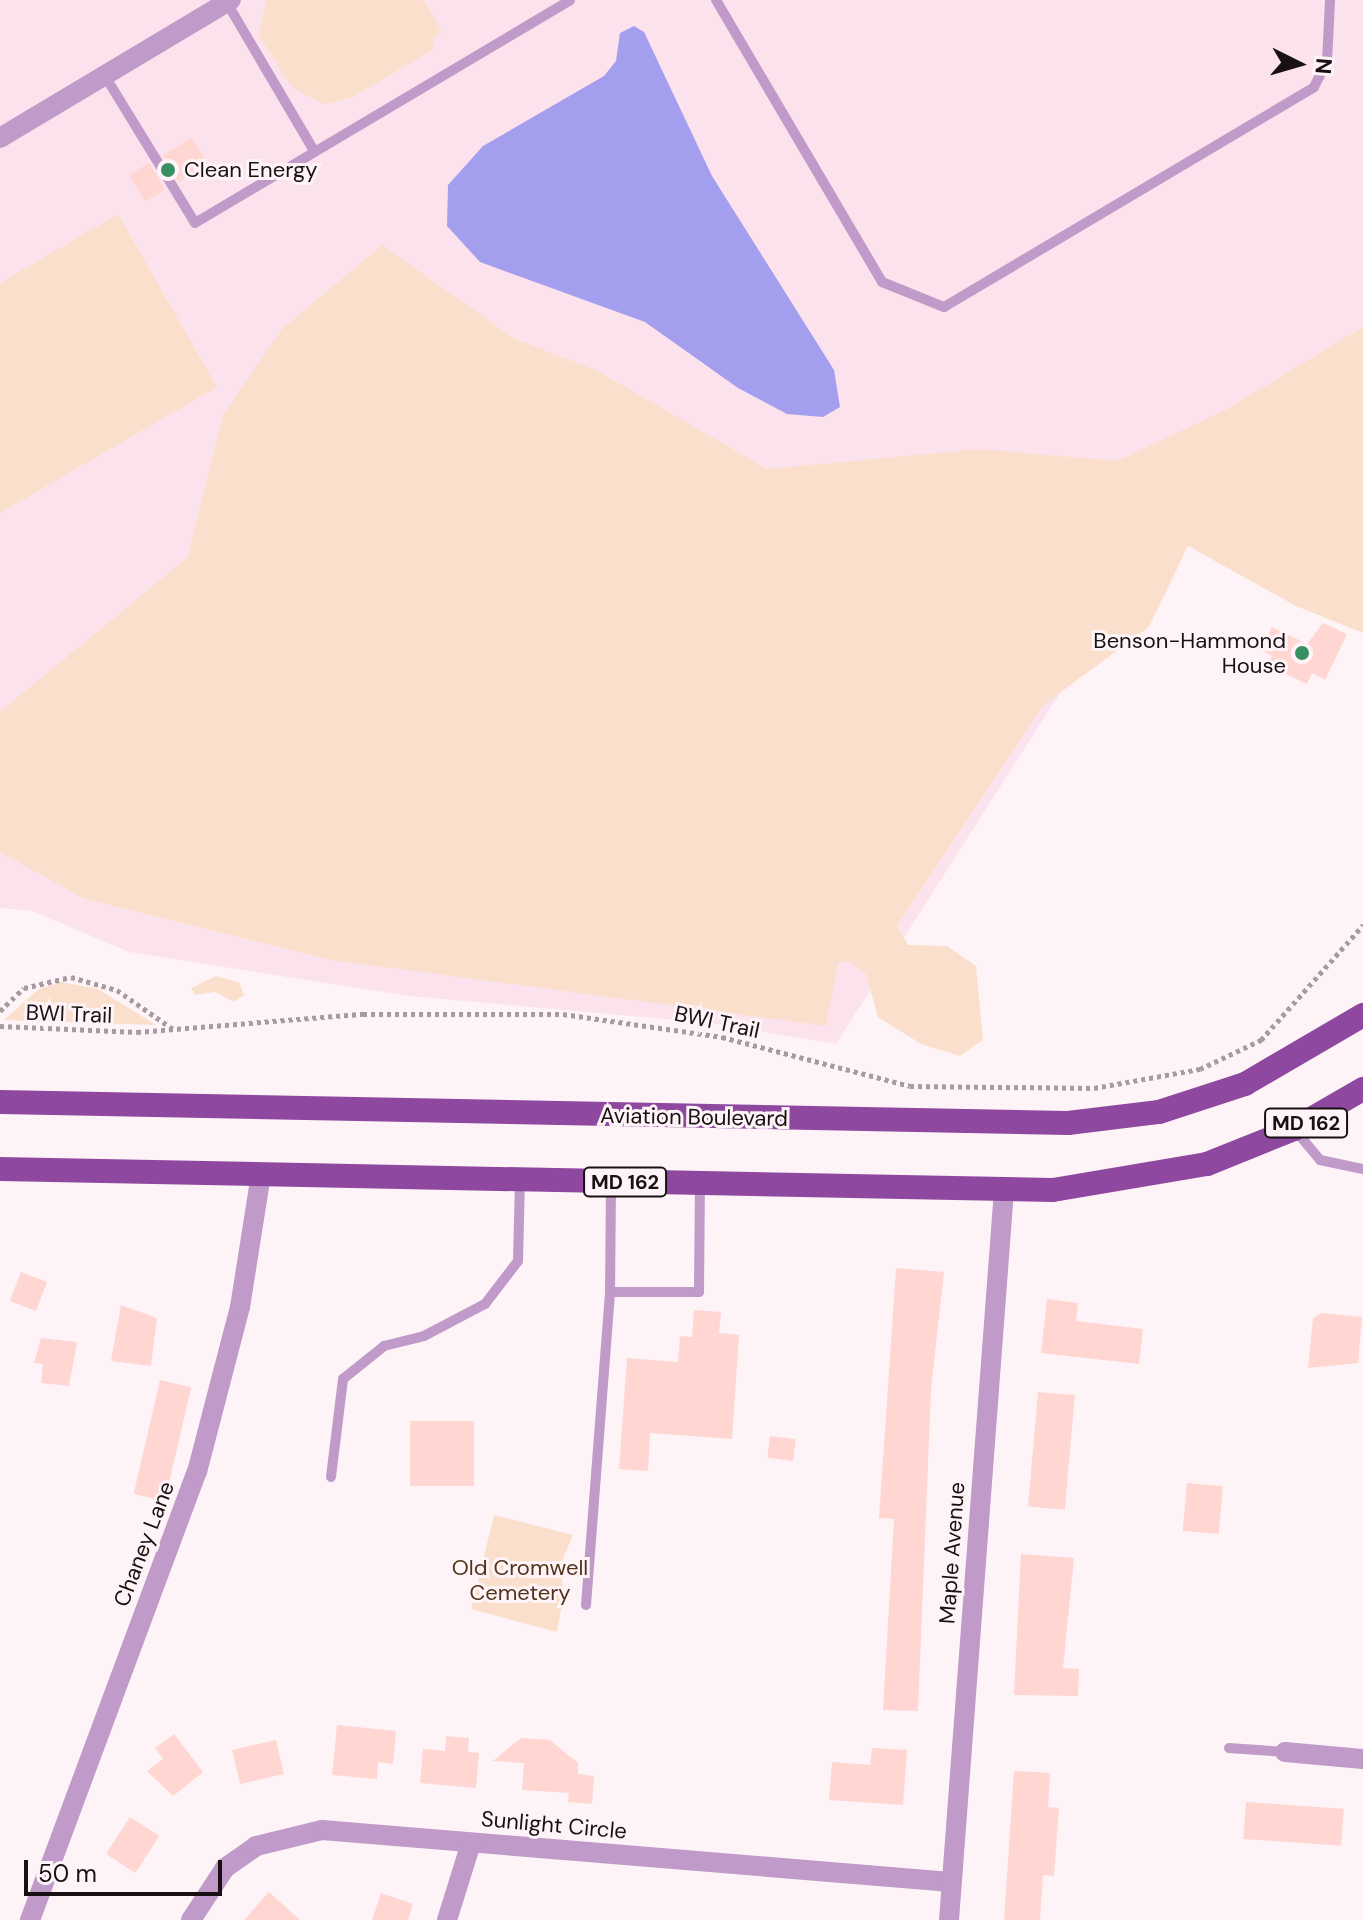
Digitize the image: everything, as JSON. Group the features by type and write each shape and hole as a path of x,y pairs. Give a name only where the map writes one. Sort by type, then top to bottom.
{"main road":[{"name":"Aviation Boulevard","path":"0,1102 1068,1123 1159,1112 1245,1084 1363,1015"},
{"name":"MD 162","path":"0,1169 1004,1191 1169,1175 1294,1129 1363,1089"}],"street":[{"path":"0,138 229,1"},
{"name":"Chaney Lane","path":"30,1920 197,1472 240,1307 261,1174"},
{"name":"Maple Avenue","path":"949,1920 1004,1191"},
{"path":"1285,1752 1363,1759"},
{"name":"Sunlight Circle","path":"191,1920 225,1868 286,1833 471,1843 951,1882"},
{"path":"447,1920 471,1843"}],"lane":[{"path":"105,76 195,223 313,149 570,0"},
{"path":"716,0 882,282 944,307 1314,87 1327,62 1330,0"},
{"path":"229,1 313,149"},
{"path":"1294,1129 1320,1160 1363,1169"},
{"path":"331,1477 343,1379 384,1346 424,1336 485,1304 518,1261 520,1180"},
{"path":"586,1605 610,1292 611,1182"},
{"path":"610,1292 699,1292 700,1184"},
{"path":"1229,1748 1285,1752"}],"path":[{"name":"BWI Trail","path":"0,1026 174,1029 376,1014 563,1014 722,1037 910,1086 1094,1088 1200,1069 1261,1040 1363,925"},
{"path":"0,1011 24,988 71,977 117,990 174,1029"}],"shaded area":[{"path":"0,0 1363,0 1363,604 1177,510 836,1044 710,1023 409,996 129,952 33,911 0,908"},
{"path":"634,26 644,32 712,176 834,370 840,407 823,417 787,414 738,388 645,322 480,262 447,226 448,185 483,146 604,76 616,61 620,33"}],"green space":[{"path":"266,0 424,0 442,32 433,37 434,49 351,98 324,104 293,88 259,36"},
{"path":"118,214 217,387 0,513 0,283"},
{"path":"382,245 515,339 596,370 767,469 980,449 1118,461 1229,408 1363,327 1363,633 1296,606 1188,546 1149,627 1042,706 897,926 908,945 947,946 976,966 983,1040 960,1056 921,1044 878,1017 866,974 849,961 838,963 826,1026 331,960 85,899 0,852 0,712 188,557 223,416 282,329"},
{"path":"216,976 239,982 244,995 234,1002 215,992 195,995 191,988"},
{"path":"62,982 98,989 156,1025 4,1020 39,989"},
{"name":"Old Cromwell Cemetery","path":"494,1515 573,1535 560,1566 564,1593 557,1632 471,1609"}],"building":[{"path":"192,138 208,165 179,182 163,156"},
{"path":"149,163 165,190 145,201 129,175"},
{"name":"Benson-Hammond House","path":"1323,623 1347,634 1325,680 1312,673 1307,684 1267,665 1272,656 1261,650 1272,627 1307,644"},
{"path":"896,1268 944,1272 931,1389 918,1711 883,1710 894,1519 879,1518"},
{"path":"21,1272 47,1282 36,1311 10,1301"},
{"path":"1047,1299 1078,1303 1076,1321 1143,1329 1139,1364 1041,1353"},
{"path":"121,1305 157,1318 151,1366 111,1361"},
{"path":"694,1310 721,1312 719,1333 739,1335 732,1439 650,1433 648,1471 619,1469 627,1358 678,1362 680,1336 692,1337"},
{"path":"1322,1313 1362,1317 1358,1363 1308,1368 1313,1318"},
{"path":"41,1338 77,1342 69,1386 41,1383 43,1364 34,1363"},
{"path":"160,1380 191,1387 165,1501 134,1494"},
{"path":"1038,1392 1075,1395 1065,1510 1028,1507"},
{"path":"410,1421 474,1421 474,1486 410,1486"},
{"path":"770,1436 796,1439 793,1461 767,1458"},
{"path":"1187,1483 1223,1486 1219,1534 1183,1531"},
{"path":"1021,1554 1074,1558 1063,1668 1079,1669 1078,1696 1014,1695"},
{"path":"337,1725 396,1731 393,1764 378,1762 377,1779 332,1775"},
{"path":"174,1734 203,1772 173,1796 147,1771 163,1759 155,1748"},
{"path":"446,1736 469,1738 468,1752 479,1753 476,1788 420,1783 423,1749 445,1751"},
{"path":"521,1738 550,1740 578,1763 578,1774 594,1776 592,1804 568,1802 569,1793 522,1790 524,1763 493,1761"},
{"path":"276,1740 284,1774 240,1784 232,1750"},
{"path":"872,1748 907,1750 903,1805 829,1800 832,1762 870,1765"},
{"path":"1014,1771 1050,1773 1048,1807 1059,1808 1054,1876 1043,1875 1040,1920 1004,1920"},
{"path":"1246,1802 1344,1809 1341,1846 1243,1839"},
{"path":"130,1817 159,1836 135,1873 106,1854"},
{"path":"269,1892 300,1920 244,1920"},
{"path":"381,1893 413,1904 408,1920 372,1920"}],"place":[{"name":"Clean Energy","path":"168,170"},
{"name":"Benson-Hammond House","path":"1302,653"}]}
